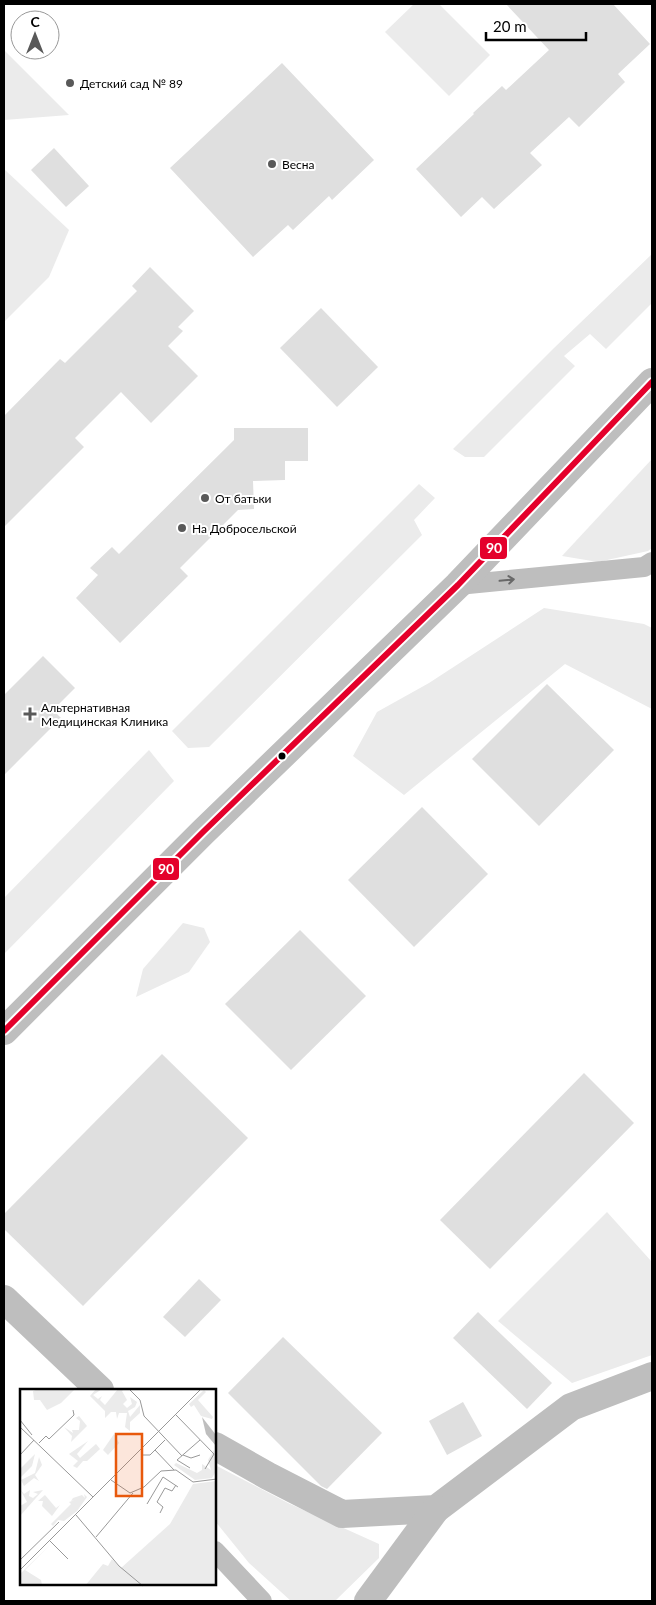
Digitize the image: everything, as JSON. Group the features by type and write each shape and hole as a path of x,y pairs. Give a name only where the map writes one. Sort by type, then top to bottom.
{"main road":[{"path":"4,1031 203,832 458,585 652,382"},
{"path":"4,1299 99,1389"},
{"path":"368,1601 436,1508 571,1407 652,1376"},
{"path":"216,1447 342,1514 436,1508"}],"lane":[{"path":"458,585 644,567 652,562"},
{"path":"216,1552 262,1601"}],"shaded area":[{"path":"414,4 439,4 490,55 449,96 385,32"},
{"path":"4,50 10,56 10,60 14,60 69,115 4,120"},
{"path":"4,169 69,230 49,277 4,322"},
{"path":"652,254 652,303 606,349 590,334 564,356 575,366 484,457 465,457 453,449 554,348"},
{"path":"652,459 652,548 648,551 598,562 562,556"},
{"path":"419,484 435,498 414,520 422,535 209,747 188,748 172,731"},
{"path":"544,608 644,624 652,628 652,709 565,664 404,795 353,756 377,712 429,683"},
{"path":"149,750 174,781 4,954 4,898"},
{"path":"183,923 204,928 210,942 189,972 136,997 143,969"},
{"path":"607,1212 652,1262 652,1355 572,1383 498,1321"},
{"path":"216,1466 288,1503 379,1544 379,1558 335,1601 291,1601 249,1563 216,1522"}],"building":[{"path":"506,4 613,4 650,44 618,74 625,82 579,127 569,117 530,153 542,165 494,209 482,197 461,217 416,169 502,86 506,90 549,50"},
{"name":"Весна","path":"282,63 374,160 332,200 329,196 293,230 288,225 253,257 170,168"},
{"path":"54,148 89,186 66,207 31,170"},
{"path":"150,267 194,311 178,327 183,331 168,346 198,376 151,423 121,392 75,438 84,447 4,527 4,416 60,359 65,363 137,291 132,286"},
{"path":"321,308 378,367 337,407 280,348"},
{"name":"На Добросельской","path":"234,428 308,428 308,461 285,461 285,480 253,481 254,509 238,510 180,568 188,576 120,643 76,598 98,575 90,568 112,547 119,554 234,440"},
{"name":"Альтернативная Mедицинская Kлиника","path":"43,656 75,688 53,710 61,718 4,775 4,695"},
{"path":"547,684 614,750 539,826 472,759"},
{"path":"422,807 488,874 414,947 348,880"},
{"path":"300,930 366,996 291,1070 225,1004"},
{"path":"162,1054 248,1138 83,1306 4,1229 4,1214"},
{"path":"584,1073 634,1123 490,1269 440,1220"},
{"path":"199,1279 221,1300 185,1337 163,1317"},
{"path":"478,1312 552,1383 527,1409 453,1338"},
{"path":"283,1337 382,1433 327,1489 321,1486 228,1393"},
{"path":"463,1402 482,1436 447,1455 429,1421"}],"transit line":[{"name":"90","path":"4,1031 203,832 458,585 652,382"}],"place":[{"name":"Детский сад № 89","path":"70,83"},
{"name":"Весна","path":"272,164"},
{"name":"От батьки","path":"205,498"},
{"name":"На Добросельской","path":"182,528"},
{"name":"Альтернативная Mедицинская Kлиника","path":"30,714"}]}
